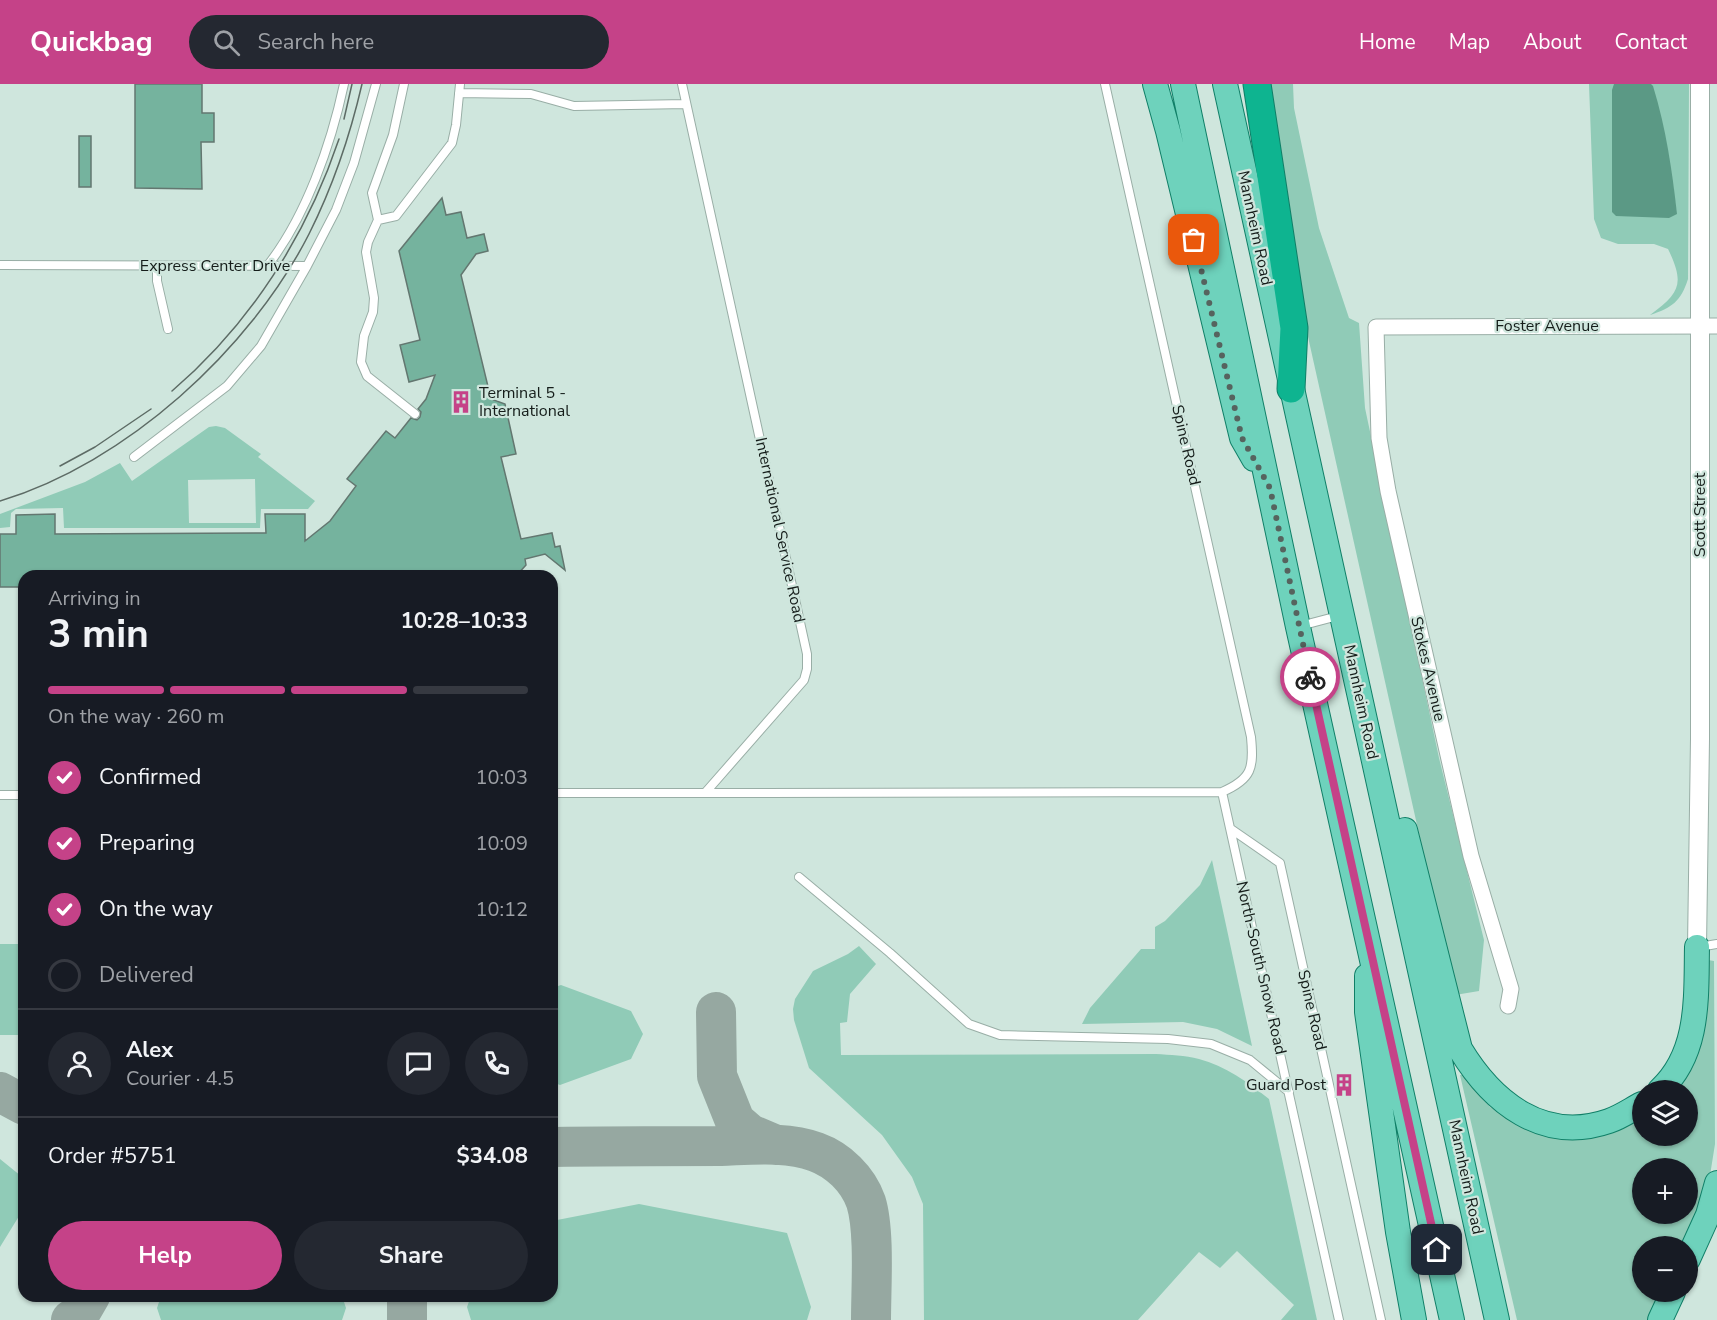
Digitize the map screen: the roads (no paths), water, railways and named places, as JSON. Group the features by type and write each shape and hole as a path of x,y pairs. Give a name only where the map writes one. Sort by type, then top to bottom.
{"highway":[{"path":"1257,84 1294,328 1291,389"}],"main road":[{"path":"1155,84 1242,438 1270,488"},
{"path":"1183,84 1298,627 1452,1320"},
{"name":"Mannheim Road","path":"1225,84 1497,1320"},
{"path":"1365,722 1391,771 1460,1049 1472,1069 1509,1107 1533,1120 1550,1125 1569,1128 1609,1121 1632,1109"},
{"path":"1366,926 1367,1012 1398,1232 1414,1320"},
{"path":"1669,1080 1680,1067 1689,1046 1707,946"},
{"path":"1698,1237 1708,1215 1717,1182"},
{"path":"1660,1320 1668,1302"}],"street":[{"name":"Scott Street","path":"1700,84 1709,326 1700,739 1707,946"},
{"name":"Foster Avenue","path":"1376,327 1709,326"},
{"name":"Stokes Avenue","path":"1376,327 1378,438 1388,491 1471,856 1511,989 1508,1006"}],"lane":[{"path":"268,265 281,248 320,165 336,120 344,84"},
{"name":"Express Center Drive","path":"0,266 307,266 336,210 354,163 376,84"},
{"path":"404,84 393,135 372,193 378,220 366,252 374,298 374,312 364,336 361,362 367,376 415,414"},
{"name":"International Service Road","path":"682,84 804,643 807,669 804,680 705,793"},
{"name":"Spine Road","path":"1105,84 1251,737 1253,760 1248,774 1239,785 1222,792"},
{"path":"378,220 396,216 452,143 459,88 531,94 574,106 686,104"},
{"path":"157,266 157,281 168,329"},
{"path":"134,457 227,386 261,346 307,266"},
{"path":"1298,627 1342,615"},
{"path":"558,793 1222,792"},
{"name":"North-South Snow Road","path":"1222,792 1339,1320"},
{"path":"0,795 18,795"},
{"name":"Spine Road","path":"1231,829 1280,863 1381,1320"},
{"path":"799,877 890,953 969,1024 1000,1035 1168,1039 1211,1044 1250,1060 1289,1092"}],"tram line":[{"path":"344,119 352,84"},
{"path":"0,501 47,483 93,460 138,430 180,397 219,359 254,319 284,277 318,216 340,160 362,84"},
{"path":"172,391 226,337 272,277 310,210 339,139"},
{"path":"60,466 95,447 151,409"}],"place":[{"name":"Terminal 5 - International","path":"461,402"},
{"name":"Guard Post","path":"1344,1085"}]}
